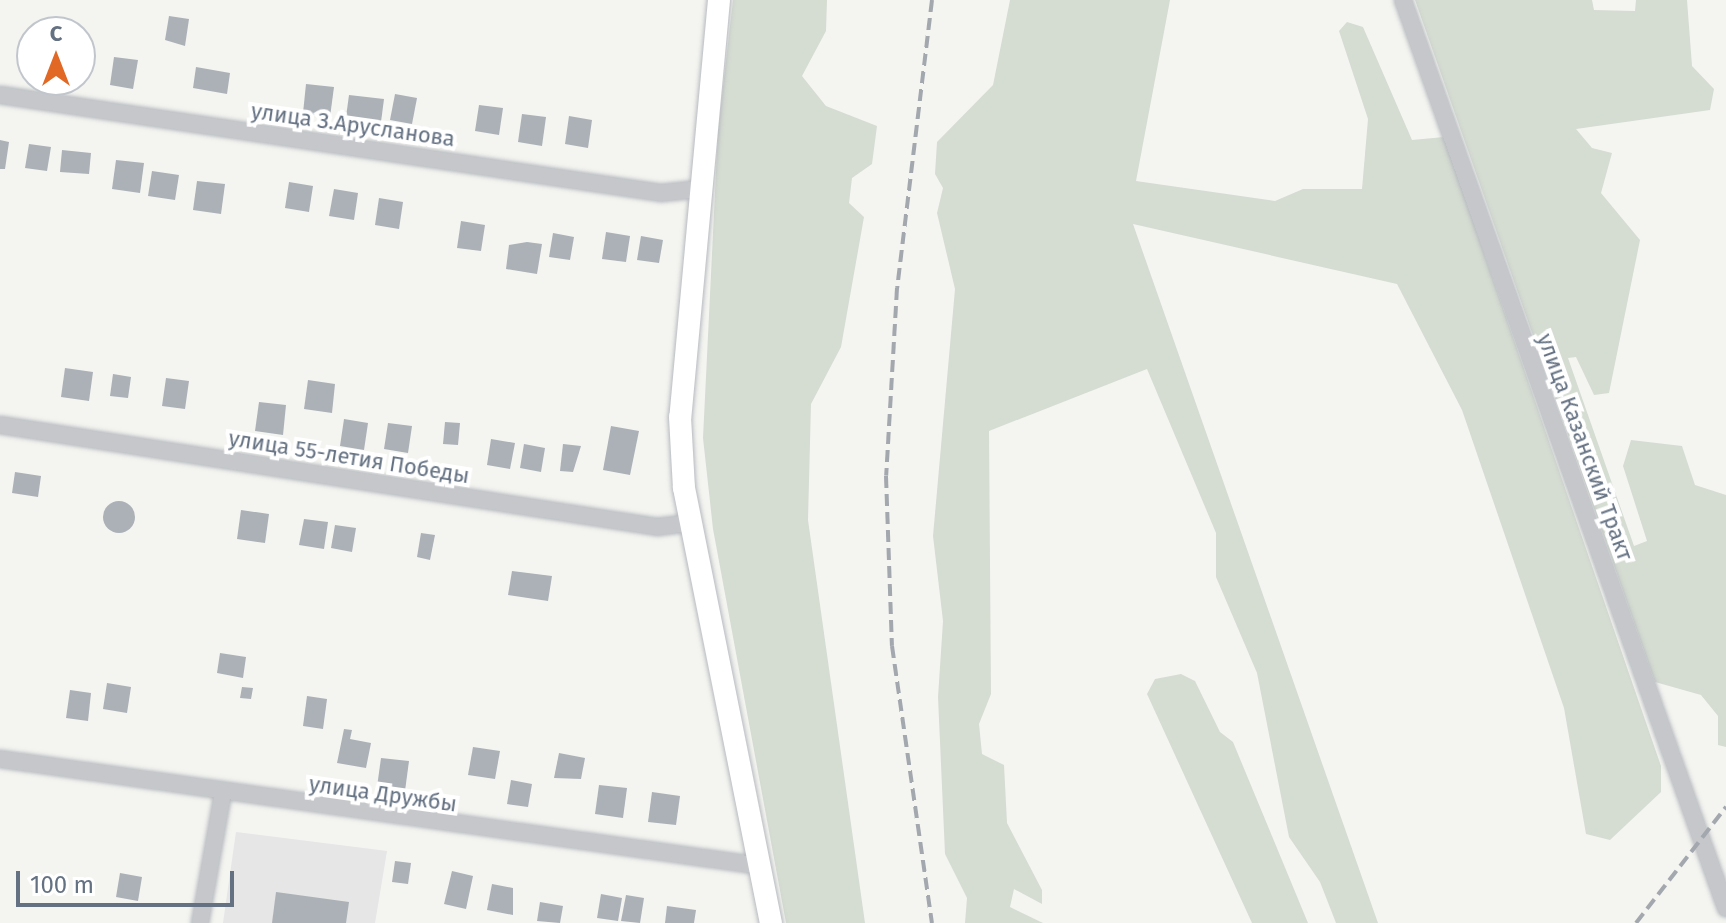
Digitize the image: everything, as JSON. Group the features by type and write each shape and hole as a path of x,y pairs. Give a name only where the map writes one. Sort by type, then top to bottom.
{"street":[{"path":"719,0 680,417 691,523 771,923"},
{"name":"улица Казанский Тракт","path":"1403,0 1726,908"},
{"name":"улица З.Арусланова","path":"0,95 661,193 699,189"},
{"name":"улица 55-летия Победы","path":"0,425 657,527 691,523"},
{"name":"улица Дружбы","path":"0,759 223,793 761,866"},
{"path":"200,923 223,793"}],"shaded area":[{"path":"733,0 827,0 826,31 802,76 826,106 877,126 872,164 852,178 849,203 864,217 841,347 811,404 808,520 865,923 786,923 713,529 703,438 718,131"},
{"path":"1010,0 1170,0 1136,181 1275,201 1303,189 1362,189 1368,119 1339,31 1347,22 1363,27 1412,140 1444,137 1661,766 1661,792 1610,840 1586,834 1564,708 1462,410 1397,284 1133,224 1378,923 1336,923 1320,882 1289,837 1257,673 1216,577 1216,533 1147,369 989,431 991,694 979,724 982,754 1004,765 1007,823 1042,890 1042,904 1014,889 1010,907 1043,923 965,923 967,898 945,854 938,697 943,621 933,536 955,289 937,213 943,188 935,174 937,142 993,85"},
{"path":"1415,0 1592,0 1594,10 1635,11 1636,0 1687,0 1692,66 1714,89 1710,110 1576,129 1592,148 1612,153 1601,193 1640,240 1609,393 1594,395 1576,357 1568,358 1634,546 1647,541 1623,466 1631,440 1682,446 1695,485 1726,495 1726,747 1718,745 1718,716 1701,695 1655,682"},
{"path":"1181,674 1195,681 1220,732 1233,742 1308,923 1252,923 1147,694 1155,679"},
{"path":"236,832 387,851 375,923 223,923"}],"building":[{"path":"169,16 189,19 185,46 165,40"},
{"path":"114,57 138,60 133,89 110,85"},
{"path":"196,67 230,73 227,94 193,88"},
{"path":"306,84 334,87 330,117 303,113"},
{"path":"395,94 417,98 412,124 390,120"},
{"path":"349,95 384,99 381,122 346,117"},
{"path":"479,105 503,108 499,135 475,131"},
{"path":"522,114 546,117 542,146 518,142"},
{"path":"569,116 592,120 588,148 565,144"},
{"path":"0,140 9,142 5,169 0,169"},
{"path":"29,144 51,147 47,171 25,168"},
{"path":"62,150 91,153 89,174 60,172"},
{"path":"116,160 144,163 140,193 112,189"},
{"path":"152,171 179,175 175,200 148,196"},
{"path":"197,181 225,184 221,214 193,210"},
{"path":"289,182 313,186 309,212 285,208"},
{"path":"334,189 358,193 354,220 329,216"},
{"path":"379,198 403,202 399,229 375,225"},
{"path":"461,221 485,225 481,251 457,248"},
{"path":"606,232 630,236 626,262 602,259"},
{"path":"553,233 574,237 570,260 549,257"},
{"path":"641,236 663,240 659,263 637,260"},
{"path":"527,242 542,244 537,274 506,269 509,245"},
{"path":"65,368 93,372 89,401 61,397"},
{"path":"113,374 131,377 128,398 110,396"},
{"path":"166,378 189,381 185,409 162,406"},
{"path":"308,380 335,384 332,413 304,409"},
{"path":"259,402 286,405 283,435 255,431"},
{"path":"344,419 368,423 364,450 340,446"},
{"path":"445,422 460,423 458,445 443,444"},
{"path":"388,423 412,426 408,453 384,449"},
{"path":"611,426 639,431 630,475 603,470"},
{"path":"491,439 515,443 510,469 487,465"},
{"path":"524,444 545,448 541,472 520,468"},
{"path":"563,444 581,446 573,472 560,471"},
{"path":"15,472 41,476 38,497 12,493"},
{"path":"119,501 130,506 135,517 130,528 119,533 108,528 103,517 108,506"},
{"path":"241,510 269,514 265,543 237,539"},
{"path":"304,519 328,522 324,549 299,545"},
{"path":"335,525 356,528 352,552 331,548"},
{"path":"421,533 435,535 430,560 417,557"},
{"path":"512,571 552,576 548,601 508,595"},
{"path":"220,653 246,657 243,678 217,673"},
{"path":"107,683 131,687 127,713 103,709"},
{"path":"242,687 253,688 251,699 240,698"},
{"path":"70,690 91,693 88,721 66,718"},
{"path":"307,696 327,699 323,729 303,726"},
{"path":"344,729 352,730 350,739 371,743 366,768 337,763"},
{"path":"473,747 500,751 495,779 468,775"},
{"path":"559,753 585,758 581,779 554,778"},
{"path":"381,758 409,761 405,791 377,787"},
{"path":"511,780 532,784 528,807 507,804"},
{"path":"599,785 627,788 623,818 595,814"},
{"path":"652,792 680,796 676,825 648,822"},
{"path":"395,861 411,863 408,884 392,882"},
{"path":"452,871 473,876 466,909 444,904"},
{"path":"120,873 142,877 138,901 116,897"},
{"path":"492,884 513,888 513,915 487,910"},
{"path":"276,892 349,902 346,923 272,923"},
{"path":"601,894 622,898 618,921 597,918"},
{"path":"626,895 644,898 640,923 621,921"},
{"path":"540,902 563,906 560,923 537,921"},
{"path":"667,906 696,910 694,923 665,923"}],"railway":[{"path":"932,0 897,288 886,476 892,646 932,923"},
{"path":"1636,923 1726,807"}]}
